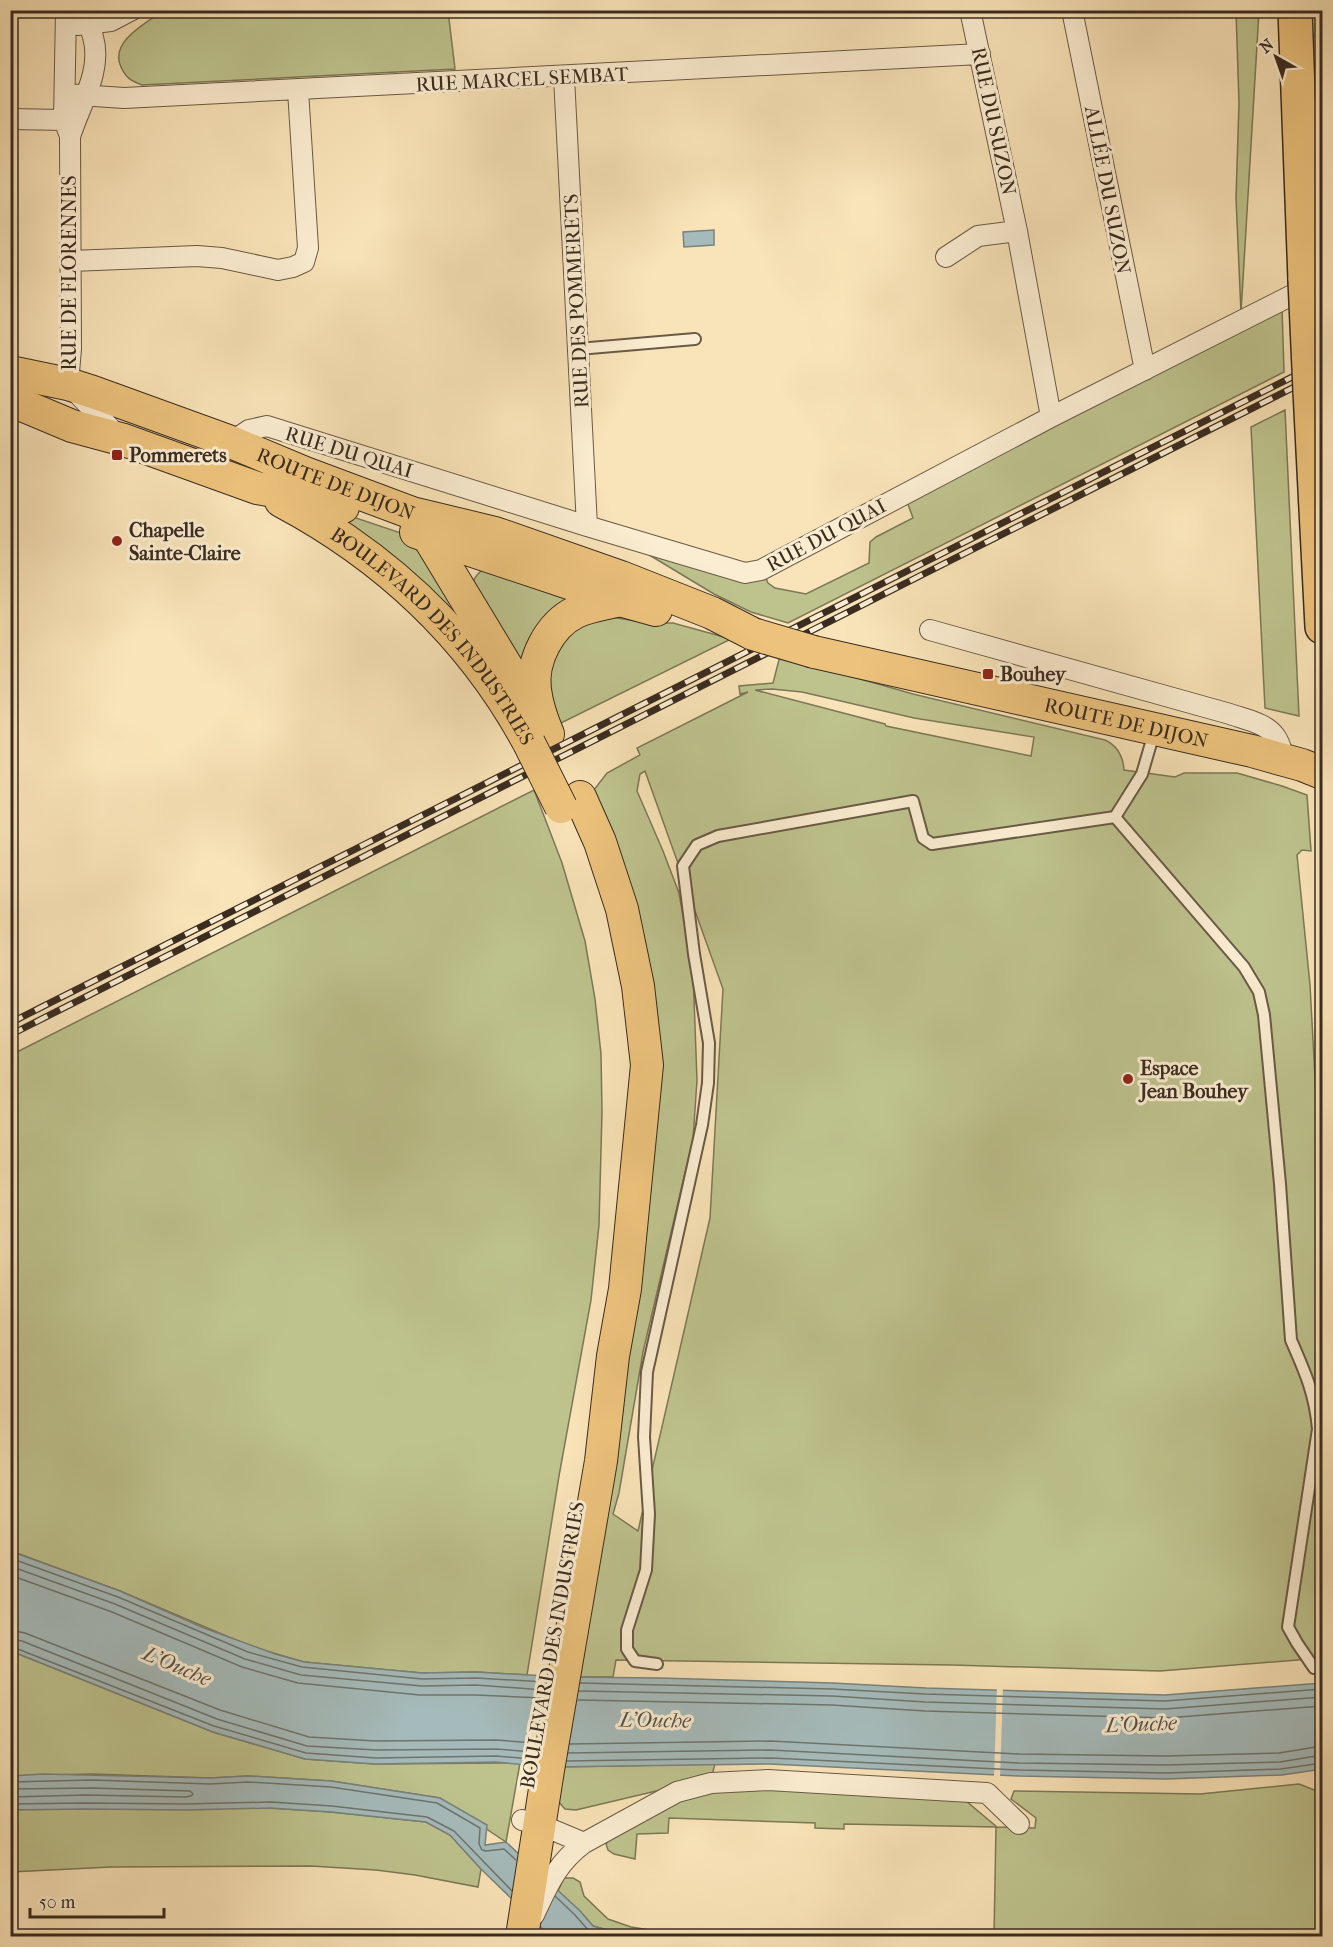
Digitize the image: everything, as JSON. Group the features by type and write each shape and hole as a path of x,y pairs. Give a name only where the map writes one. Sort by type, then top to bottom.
{"highway":[{"path":"1295,10 1314,280 1310,391 1323,627"}],"main road":[{"name":"ROUTE DE DIJON","path":"10,372 68,384 231,442 490,556 620,600 814,652 1284,759 1323,773"},
{"name":"ROUTE DE DIJON","path":"10,399 72,426 124,440 257,488 302,496 420,525 495,533 621,577 702,609 753,634"},
{"name":"BOULEVARD DES INDUSTRIES","path":"257,488 352,543 388,571 434,613 471,654 513,714 538,738"},
{"name":"BOULEVARD DES INDUSTRIES","path":"420,525 461,590 570,802 610,871 631,946 647,1065 625,1289 613,1356 601,1461 557,1665 516,1926"},
{"name":"ROUTE DE DIJON","path":"461,590 465,577 474,567 490,556 509,551 538,549"},
{"path":"461,590 461,616 471,654"},
{"name":"BOULEVARD DES INDUSTRIES","path":"538,738 540,712 534,687 536,669 545,643 553,629 575,613 620,600"}],"street":[{"path":"66,19 86,17 111,21 132,10"},
{"name":"RUE DU SUZON","path":"970,10 1017,231 1051,417"},
{"name":"ALLÉE DU SUZON","path":"1072,10 1145,370"},
{"name":"RUE DE FLORENNES","path":"70,126 87,96 94,67 94,39 86,17"},
{"name":"RUE DE FLORENNES","path":"10,399 35,397 68,384 71,349 71,261 70,126 65,94 66,19"},
{"name":"RUE MARCEL SEMBAT","path":"65,94 124,98 980,54"},
{"name":"RUE DES POMMERETS","path":"564,77 587,526"},
{"path":"71,261 196,256 222,258 278,270 303,262 308,248 298,90"},
{"path":"10,119 70,126"},
{"path":"946,256 978,236 1017,231"},
{"name":"RUE DU QUAI","path":"231,442 249,429 267,426 745,573 761,570 1314,280"},
{"name":"ROUTE DE DIJON","path":"68,384 124,440"},
{"path":"930,630 1230,714 1274,733 1284,759"},
{"path":"516,1926 571,1852 677,1792 711,1783 768,1780 987,1793 1019,1824"},
{"path":"531,1822 584,1843"}],"lane":[{"path":"578,349 695,339"},
{"path":"657,1665 635,1661 627,1649 627,1630 646,1570 649,1514 644,1437 647,1372 702,1125 708,1083 709,1043 682,866 697,845 718,836 913,801 923,838 932,844 1115,817 1142,774 1155,730"},
{"path":"1115,817 1244,967 1259,992 1264,1015 1271,1081 1291,1340 1316,1403 1318,1429 1288,1627 1314,1668"}],"green space":[{"path":"163,11 448,11 455,69 142,85 127,76 121,67 119,58 120,49 131,34"},
{"path":"1236,11 1259,11 1241,313 1236,198 1239,103"},
{"path":"1282,308 1284,372 788,623 751,612 714,594 646,553 765,576 768,583 775,588 806,594 869,563 870,542 913,518 906,499"},
{"path":"1285,410 1299,716 1265,708 1251,427"},
{"path":"320,506 422,540 453,595 453,619"},
{"path":"484,568 588,596 529,684 471,584"},
{"path":"611,617 648,623 673,623 731,639 557,725 544,693 561,633 601,618"},
{"path":"780,656 913,694 1105,740 1119,752 1124,770 1175,777 1184,773 1237,773 1307,795 1311,851 1302,850 1297,855 1310,985 1322,1206 1322,1658 1160,1671 616,1660 613,1677 573,1677 657,1113 590,795 607,773 640,755 637,748 748,692 740,694 739,686 773,683","holes":["755,690 802,692 914,718 1034,737 1031,756 886,726","645,771 723,989 710,1218 638,1531 613,1514 619,1493 643,1352 693,1139 697,1080 693,972 679,893 637,791 640,774"]},
{"path":"534,790 562,863 585,941 601,1054 602,1112 599,1225 591,1300 559,1476 527,1675 476,1672 422,1673 304,1662 250,1646 120,1591 11,1551 11,1055"},
{"path":"11,1651 213,1732 305,1759 375,1764 520,1763 506,1842 440,1798 331,1781 248,1776 210,1778 92,1774 11,1776"},
{"path":"715,1764 712,1775 690,1783 576,1810 565,1809 556,1799 559,1767"},
{"path":"1299,1784 1322,1793 1322,1936 994,1936 996,1827 844,1824 844,1829 815,1828 815,1823 669,1818 668,1833 637,1834 635,1859 614,1854 608,1850 606,1844 610,1839 668,1803 749,1785 966,1801 997,1827 1035,1828 1036,1818 1011,1799 1014,1791 1200,1794"},
{"path":"270,1808 331,1812 426,1822 450,1835 481,1869 478,1887 376,1870 311,1866 111,1867 11,1872 11,1810"},
{"path":"564,1878 573,1878 580,1882 584,1896 608,1919 631,1927 688,1936 629,1936 593,1926 558,1891"}],"water":[{"path":"714,230 714,245 684,247 683,232"},
{"name":"L'Ouche","path":"10,1551 120,1591 204,1628 304,1662 422,1673 476,1672 564,1677 833,1683 1165,1695 1322,1683 1322,1769 1282,1775 1166,1779 1019,1776 770,1764 549,1767 496,1762 375,1764 305,1759 213,1732 11,1651"},
{"path":"43,1774 210,1778 248,1776 331,1781 440,1798 487,1825 485,1845 506,1842 593,1926 629,1936 550,1936 481,1869 450,1835 426,1822 270,1808 11,1810 11,1776"}],"pier":[{"path":"537,1673 564,1674 544,1770 522,1767"},
{"path":"997,1686 1003,1687 1000,1778 994,1777"}],"railway":[{"path":"10,1023 1322,362"},
{"path":"10,1035 1322,373"}],"place":[{"name":"Pommerets","path":"117,455"},
{"name":"Chapelle Sainte-Claire","path":"117,541"},
{"name":"Bouhey","path":"988,674"},
{"name":"Espace Jean Bouhey","path":"1128,1079"}]}
